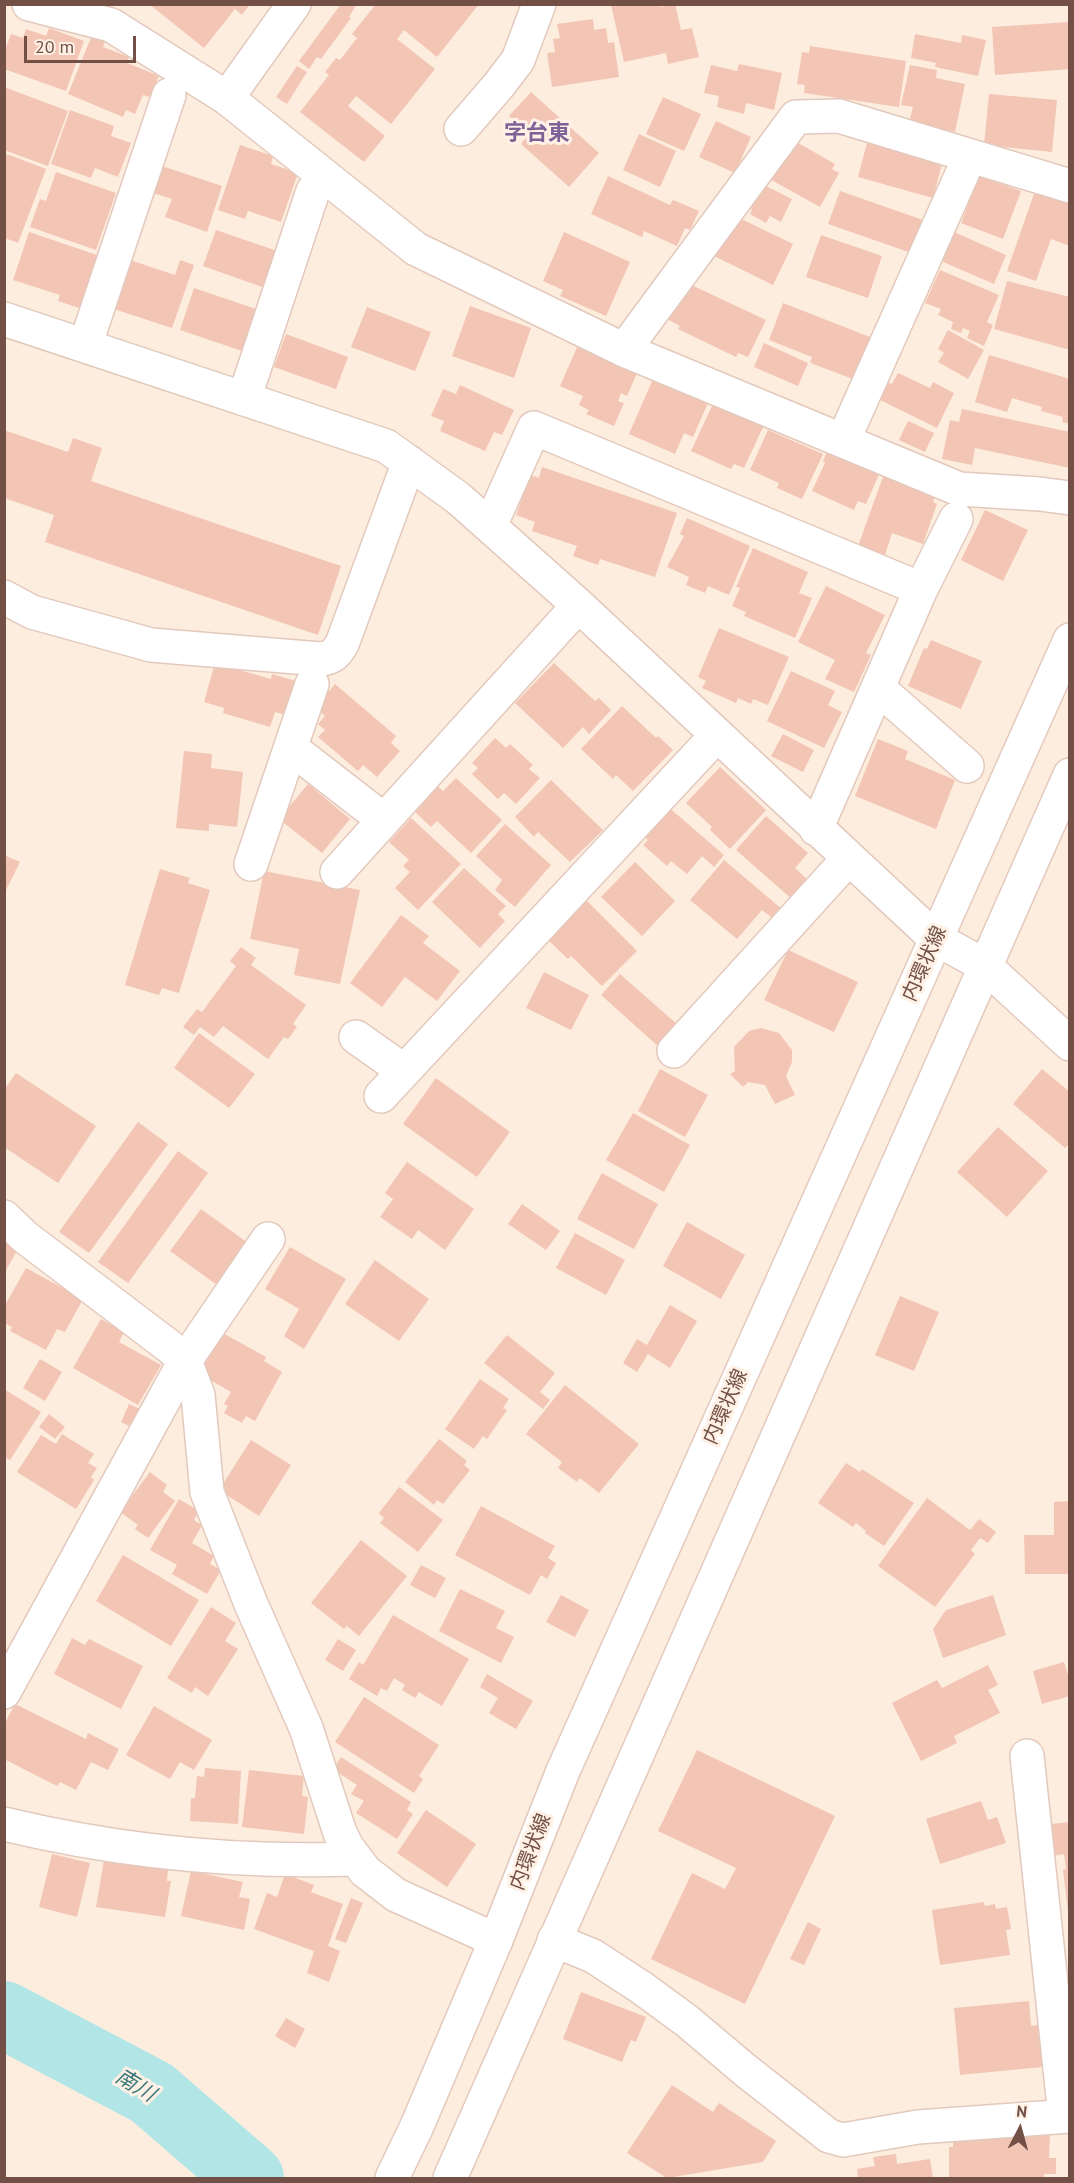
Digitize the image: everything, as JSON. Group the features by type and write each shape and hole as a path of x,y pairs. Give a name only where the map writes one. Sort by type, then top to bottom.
{"street":[{"path":"29,4 111,25 227,98 416,249 624,350 959,489 1070,498"},
{"path":"227,98 294,4"},
{"path":"461,129 500,85 518,60 539,4"},
{"path":"85,346 168,95"},
{"path":"624,350 796,117 839,116 1070,186"},
{"path":"843,441 970,156"},
{"path":"244,399 313,191"},
{"path":"4,319 386,446 458,498 490,526 936,939 984,965 1070,1044"},
{"path":"490,526 534,428 921,589"},
{"path":"4,597 32,612 151,645 320,660 330,658 342,644 409,462"},
{"path":"816,829 921,589 956,519"},
{"path":"337,872 578,606"},
{"name":"内環状線","path":"394,2174 417,2126 496,1940 563,1771 1070,640"},
{"path":"251,864 312,684"},
{"path":"878,688 967,766"},
{"path":"381,1096 716,736"},
{"path":"291,748 384,820"},
{"path":"450,2178 984,965 1070,775"},
{"path":"674,1051 849,858"},
{"path":"356,1037 404,1071"},
{"path":"4,1216 25,1237 170,1347 185,1361 198,1395 207,1492 251,1604 306,1728 340,1833 354,1859 376,1881 396,1895 496,1940"},
{"path":"4,1692 185,1361 268,1239"},
{"path":"554,1940 593,1956 642,1988 687,2020 745,2070 829,2136 837,2139 918,2127 1067,2116 1027,1756"},
{"path":"4,1824 88,1843 168,1853 258,1860 354,1859"}],"building":[{"path":"149,4 250,4 242,15 235,9 204,48"},
{"path":"341,4 356,5 349,17 351,18 321,59 317,57 309,69 299,61"},
{"path":"376,4 479,4 437,57 404,30 397,39 435,69 391,124 356,96 348,106 385,136 364,162 300,112 329,75 325,72 336,58 340,60 357,38 352,34"},
{"path":"660,4 660,7 675,4 681,30 692,28 699,57 668,64 666,53 624,62 611,5"},
{"path":"593,19 594,30 606,28 608,43 614,42 619,77 552,87 547,53 555,52 553,39 560,38 557,24"},
{"path":"1070,22 1070,69 995,75 992,27"},
{"path":"49,28 84,41 66,91 4,69 4,53 11,34 23,38 26,29 46,36"},
{"path":"915,34 961,43 962,35 986,40 978,76 935,67 936,63 911,58"},
{"path":"92,35 105,41 103,47 129,57 127,63 159,76 149,97 143,95 135,114 126,110 123,117 68,94"},
{"path":"810,46 906,61 899,107 804,93 805,85 797,84 802,52 809,53"},
{"path":"739,64 782,73 774,110 746,103 744,114 717,107 719,96 704,93 711,65 737,71"},
{"path":"910,65 937,70 936,78 965,84 955,132 909,123 913,107 901,105"},
{"path":"297,66 307,72 287,104 276,97"},
{"path":"4,87 68,111 48,166 4,150"},
{"path":"531,92 599,153 569,187 521,144 529,134 509,116"},
{"path":"989,94 1057,100 1052,152 984,145"},
{"path":"663,97 701,114 684,151 646,134"},
{"path":"70,110 114,126 111,136 131,143 118,177 95,168 91,178 51,164"},
{"path":"716,121 751,137 735,173 699,157"},
{"path":"639,134 676,151 660,187 623,170"},
{"path":"793,140 835,164 832,169 839,173 820,207 766,177"},
{"path":"867,143 942,164 933,198 858,177"},
{"path":"240,145 273,156 271,164 298,173 281,222 248,211 245,219 218,210"},
{"path":"7,154 46,169 18,243 5,238 5,158"},
{"path":"159,165 222,186 207,232 165,217 172,199 150,192"},
{"path":"56,172 116,193 96,250 30,227 40,199 46,201"},
{"path":"608,176 670,205 673,200 699,211 690,230 685,228 677,246 644,231 642,237 591,214"},
{"path":"979,176 1021,191 1003,239 961,223"},
{"path":"756,181 792,199 781,222 770,216 766,223 750,214 752,209 744,205"},
{"path":"840,191 929,222 917,255 828,224"},
{"path":"1035,191 1070,204 1070,246 1051,239 1036,281 1007,271"},
{"path":"731,214 793,244 773,285 714,256"},
{"path":"216,230 280,252 268,289 203,266"},
{"path":"29,232 97,255 79,308 58,301 60,295 13,280"},
{"path":"564,232 630,262 606,316 560,296 563,290 543,281"},
{"path":"954,232 1006,255 994,284 941,261"},
{"path":"821,235 882,256 868,298 806,277"},
{"path":"127,259 175,275 180,260 194,265 172,328 111,308"},
{"path":"940,270 999,295 987,322 993,325 984,346 967,338 970,331 963,328 961,333 951,329 953,322 938,315 941,309 925,303"},
{"path":"1007,281 1070,297 1070,350 994,329"},
{"path":"685,282 766,320 748,357 738,353 736,357 678,329 680,326 667,319"},
{"path":"194,288 259,310 245,352 180,330"},
{"path":"783,303 875,339 858,381 813,364 810,362 812,357 769,340"},
{"path":"470,306 531,328 514,378 452,356"},
{"path":"367,307 431,332 415,371 351,347"},
{"path":"948,330 984,350 968,379 938,362 944,353 938,349"},
{"path":"286,334 348,357 336,389 274,367"},
{"path":"764,343 808,363 798,386 754,367"},
{"path":"578,345 638,371 627,396 621,393 618,401 624,403 614,426 586,414 589,410 579,405 583,396 560,386"},
{"path":"989,355 1070,379 1070,424 1062,422 1063,417 1041,411 1042,407 1012,398 1007,412 975,402"},
{"path":"898,373 930,388 933,382 954,393 937,428 878,399 886,382 892,384"},
{"path":"653,379 708,403 693,437 684,433 675,454 629,434"},
{"path":"460,385 514,410 502,435 494,432 485,451 440,431 444,421 431,416 443,389 456,394"},
{"path":"713,404 763,427 744,468 734,464 731,469 691,451"},
{"path":"962,409 1070,432 1070,468 975,448 972,465 942,459 950,420 959,422"},
{"path":"908,421 934,433 925,452 899,440"},
{"path":"4,430 68,452 73,438 102,448 91,481 341,566 318,635 45,542 54,515 4,498"},
{"path":"768,430 823,454 802,499 777,488 779,483 750,470"},
{"path":"828,449 880,472 866,504 858,501 854,510 812,491 825,463 823,461"},
{"path":"542,467 677,513 655,577 600,559 598,565 573,556 577,546 532,531 535,522 516,515 530,475 539,478"},
{"path":"884,474 937,492 933,502 937,504 923,544 892,533 885,555 858,546"},
{"path":"985,510 1028,530 1003,581 961,560"},
{"path":"687,518 750,546 729,595 708,586 705,593 686,585 689,577 667,567 684,536 680,534"},
{"path":"753,548 808,572 799,593 812,598 795,638 744,616 746,612 732,606 740,588 736,587"},
{"path":"826,586 885,615 866,653 871,655 854,692 825,679 835,660 798,642"},
{"path":"719,628 789,657 768,705 753,699 751,704 738,698 736,703 702,688 706,681 698,677"},
{"path":"931,640 982,661 961,709 908,686 924,648 927,649"},
{"path":"215,663 271,679 272,674 296,681 286,715 275,712 270,727 223,713 224,708 204,702"},
{"path":"554,663 595,701 599,698 611,710 589,734 583,727 563,748 515,703"},
{"path":"791,671 835,691 828,705 842,712 824,748 767,721"},
{"path":"335,684 396,736 391,743 400,751 377,777 363,765 358,771 318,737 325,730 318,724 325,716 315,707"},
{"path":"622,706 656,738 658,736 673,750 633,791 616,775 613,779 581,749"},
{"path":"783,734 814,750 803,772 771,756"},
{"path":"495,738 506,748 510,744 533,765 529,769 540,778 516,804 504,793 498,799 472,774 478,768 472,763"},
{"path":"878,739 908,751 905,759 955,780 936,829 855,796"},
{"path":"184,751 212,754 211,768 243,772 237,827 209,824 209,831 176,828"},
{"path":"720,767 766,810 730,849 710,830 712,827 686,803"},
{"path":"456,778 502,820 471,853 437,821 431,827 414,811 437,786 443,791"},
{"path":"551,780 603,830 570,862 538,832 534,837 515,817"},
{"path":"308,784 350,819 322,853 279,819"},
{"path":"666,805 724,855 714,867 702,856 687,874 671,861 667,866 643,845 648,840 641,834"},
{"path":"766,816 808,853 795,868 809,881 793,900 736,850"},
{"path":"411,818 461,864 418,910 395,888 410,872 403,866 409,860 389,842"},
{"path":"505,824 551,865 515,907 495,890 502,880 476,856"},
{"path":"4,855 20,862 4,894"},
{"path":"724,860 783,910 775,920 762,910 737,939 690,900"},
{"path":"635,862 675,901 642,936 601,897"},
{"path":"464,868 506,906 498,914 505,921 480,948 432,902"},
{"path":"160,869 190,878 188,883 210,890 179,993 162,988 159,995 125,985"},
{"path":"264,871 360,890 340,984 294,975 299,949 250,939"},
{"path":"585,899 637,951 602,986 571,956 568,959 546,938"},
{"path":"401,915 429,936 423,943 460,971 437,1001 405,977 382,1007 350,983"},
{"path":"241,947 256,958 251,965 306,1005 293,1024 297,1027 288,1039 284,1037 268,1059 223,1026 214,1037 200,1027 194,1035 183,1027 197,1009 202,1012 236,966 230,961"},
{"path":"788,950 858,982 834,1032 764,1000"},
{"path":"544,972 589,995 571,1030 526,1008"},
{"path":"620,974 678,1025 659,1047 601,995"},
{"path":"761,1028 779,1033 792,1050 792,1062 786,1076 795,1095 775,1104 765,1085 748,1082 743,1087 730,1074 735,1071 734,1047 749,1031"},
{"path":"199,1033 255,1074 229,1108 174,1068"},
{"path":"660,1069 708,1095 685,1137 638,1111"},
{"path":"1042,1069 1070,1092 1070,1143 1065,1148 1013,1104"},
{"path":"16,1073 96,1126 58,1183 4,1147 4,1090"},
{"path":"436,1078 510,1132 477,1177 403,1124"},
{"path":"633,1113 690,1145 664,1192 606,1160"},
{"path":"138,1122 168,1144 89,1253 59,1232"},
{"path":"998,1127 1048,1171 1007,1217 957,1172"},
{"path":"178,1151 208,1173 128,1283 98,1262"},
{"path":"407,1162 474,1209 445,1250 418,1230 412,1239 380,1217 393,1199 385,1193"},
{"path":"602,1173 658,1204 634,1249 577,1219"},
{"path":"522,1204 560,1231 546,1250 508,1224"},
{"path":"201,1209 248,1243 217,1285 170,1251"},
{"path":"687,1222 745,1255 721,1299 663,1266"},
{"path":"575,1233 625,1260 606,1295 556,1268"},
{"path":"4,1239 19,1247 4,1274"},
{"path":"290,1247 346,1279 304,1349 284,1336 299,1309 265,1289"},
{"path":"375,1260 429,1299 399,1341 345,1304"},
{"path":"26,1268 83,1299 65,1332 57,1329 46,1350 10,1331 12,1327 4,1323 4,1307"},
{"path":"900,1296 939,1312 914,1371 875,1355"},
{"path":"670,1305 697,1321 670,1368 648,1354 637,1372 623,1363 637,1339 647,1345"},
{"path":"101,1319 124,1332 119,1342 161,1365 138,1405 73,1368"},
{"path":"221,1332 266,1357 264,1361 282,1372 255,1421 246,1416 242,1423 224,1413 228,1406 224,1404 231,1392 198,1373"},
{"path":"507,1335 555,1373 540,1392 550,1400 543,1409 484,1363"},
{"path":"40,1359 62,1372 45,1401 23,1388"},
{"path":"480,1379 509,1399 503,1408 507,1410 487,1439 483,1436 474,1449 445,1429"},
{"path":"565,1385 639,1444 599,1493 580,1478 577,1482 558,1468 562,1462 526,1434"},
{"path":"4,1389 41,1412 10,1460 4,1457"},
{"path":"129,1404 142,1410 133,1428 121,1422"},
{"path":"49,1414 65,1427 55,1439 39,1427"},
{"path":"62,1434 94,1454 88,1463 97,1468 91,1477 94,1480 76,1509 17,1472 41,1435 56,1444"},
{"path":"439,1439 467,1461 464,1465 470,1470 443,1504 437,1500 434,1505 405,1482"},
{"path":"251,1440 291,1465 259,1516 219,1490"},
{"path":"846,1463 860,1472 862,1469 914,1503 884,1546 865,1533 866,1531 856,1523 853,1527 818,1503"},
{"path":"150,1472 167,1485 163,1492 175,1501 148,1538 135,1529 138,1525 120,1512"},
{"path":"399,1487 443,1520 418,1552 380,1523 384,1518 379,1513"},
{"path":"927,1498 970,1530 979,1519 996,1532 988,1543 980,1538 971,1550 975,1554 935,1607 878,1566"},
{"path":"179,1499 199,1511 194,1520 202,1525 192,1543 214,1556 210,1564 221,1570 207,1594 172,1574 177,1565 150,1550"},
{"path":"1070,1501 1070,1574 1025,1574 1024,1535 1054,1535 1054,1502"},
{"path":"481,1506 555,1546 548,1558 556,1563 547,1579 541,1575 530,1595 455,1555"},
{"path":"361,1540 407,1576 359,1636 347,1626 344,1629 311,1603"},
{"path":"123,1555 199,1600 171,1646 96,1601"},
{"path":"421,1565 446,1578 435,1598 410,1585"},
{"path":"460,1589 505,1611 496,1628 514,1637 501,1663 439,1631"},
{"path":"561,1595 589,1610 575,1637 546,1622"},
{"path":"993,1595 1006,1635 943,1658 933,1629 946,1610"},
{"path":"211,1607 236,1623 225,1641 238,1649 208,1696 195,1687 192,1693 167,1678"},
{"path":"393,1615 469,1659 442,1706 419,1692 415,1698 402,1690 405,1685 394,1678 387,1691 381,1688 377,1696 349,1679 359,1662 363,1665"},
{"path":"72,1638 85,1645 89,1639 143,1666 121,1709 54,1674"},
{"path":"338,1639 356,1650 343,1671 325,1660"},
{"path":"1064,1662 1070,1682 1070,1696 1042,1704 1033,1671"},
{"path":"988,1665 998,1685 988,1690 1000,1713 954,1736 957,1743 921,1761 892,1703 937,1680 942,1688"},
{"path":"487,1674 533,1701 516,1729 489,1713 498,1698 480,1687"},
{"path":"364,1697 439,1745 419,1776 423,1779 414,1793 335,1742"},
{"path":"15,1704 86,1739 88,1733 119,1749 108,1770 91,1762 76,1790 60,1782 57,1786 4,1759 4,1725"},
{"path":"154,1706 212,1740 194,1770 180,1762 170,1779 126,1755"},
{"path":"697,1750 835,1816 745,2004 651,1959 692,1873 725,1889 736,1868 658,1831"},
{"path":"341,1757 411,1802 407,1810 413,1814 397,1839 356,1813 364,1801 351,1794 357,1785 333,1769"},
{"path":"205,1768 241,1771 238,1824 190,1821 191,1798 195,1798 197,1776 204,1777"},
{"path":"249,1770 304,1776 302,1796 308,1797 304,1834 242,1827"},
{"path":"981,1801 988,1820 997,1817 1006,1843 940,1864 926,1819"},
{"path":"426,1810 476,1844 447,1887 397,1853"},
{"path":"1070,1822 1070,1912 1068,1912 1063,1870 1066,1869 1064,1854 1046,1857 1042,1825"},
{"path":"52,1854 90,1863 77,1917 39,1907"},
{"path":"104,1860 168,1870 167,1881 171,1881 165,1917 96,1907"},
{"path":"191,1871 243,1882 239,1897 250,1899 244,1930 181,1916"},
{"path":"285,1874 314,1885 311,1892 343,1904 328,1946 340,1951 329,1982 307,1973 314,1951 254,1929 267,1893 277,1897"},
{"path":"351,1898 363,1903 346,1943 335,1939"},
{"path":"984,1902 985,1906 995,1904 996,1909 1007,1907 1011,1929 1006,1930 1010,1955 940,1965 932,1910"},
{"path":"808,1922 821,1929 804,1965 790,1959"},
{"path":"581,1992 646,2017 636,2042 631,2040 622,2062 563,2039"},
{"path":"1029,2001 1031,2026 1038,2025 1042,2067 960,2075 954,2008"},
{"path":"286,2018 305,2029 295,2048 275,2036"},
{"path":"672,2085 713,2112 719,2103 776,2141 763,2162 667,2178 627,2153"},
{"path":"1050,2133 1049,2158 1056,2158 1056,2174 1044,2174 1044,2178 949,2178 949,2147 953,2147 953,2134"},
{"path":"896,2154 897,2164 930,2159 933,2178 858,2178 857,2169 875,2166 873,2157"}],"waterway":[{"name":"南川","path":"4,2015 152,2093 250,2178"}],"district":[{"name":"字台東","path":"537,134"}]}
